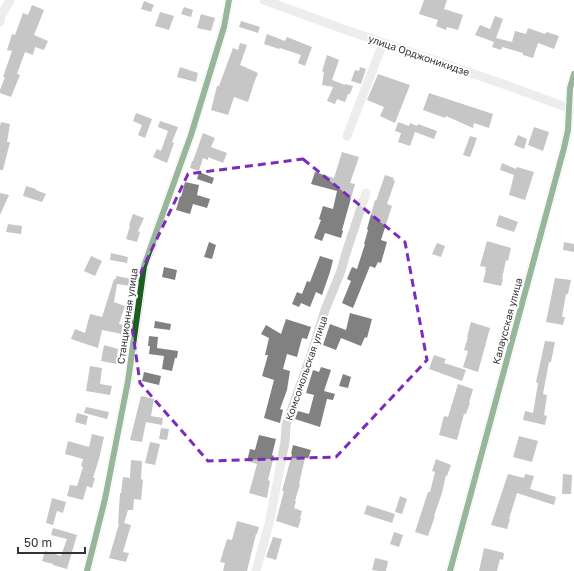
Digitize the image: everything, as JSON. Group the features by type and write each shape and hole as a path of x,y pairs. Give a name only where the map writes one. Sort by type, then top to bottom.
{"street":[{"path":"0,22 1,16 10,0"},
{"name":"Станционная улица","path":"87,571 105,499 128,381 144,266 191,135 224,27 229,0"},
{"name":"улица Орджоникидзе","path":"264,0 572,109"},
{"path":"347,136 383,43"},
{"name":"Калаусская улица","path":"450,571 564,148 572,109 570,88 574,74"},
{"name":"Комсомольская улица","path":"256,571 269,524 285,442 286,425 325,310 341,271 366,193"}],"highlighted area":[{"path":"303,159 405,242 427,360 336,457 208,461 140,383 128,299 188,174"}],"building":[{"path":"424,0 447,0 444,9 463,15 458,30 447,27 446,30 436,26 438,20 419,14"},
{"path":"144,1 154,5 151,12 141,9"},
{"path":"32,5 44,10 34,35 48,41 44,50 35,47 33,55 25,52 17,74 20,75 11,97 0,93 5,77 3,77 12,51 7,50 12,34 15,35 23,13 28,15"},
{"path":"184,7 193,10 191,17 181,14"},
{"path":"160,12 174,16 169,30 155,26"},
{"path":"201,14 215,18 211,31 197,28"},
{"path":"495,16 503,19 496,38 512,42 515,31 526,34 528,28 545,34 547,32 559,36 554,49 538,43 533,58 523,55 523,53 502,47 501,50 492,47 494,42 475,35 480,25 490,29"},
{"path":"241,21 260,27 258,33 239,27"},
{"path":"267,34 285,41 287,37 312,47 305,66 298,63 301,55 264,44"},
{"path":"240,43 247,45 240,65 258,73 248,102 234,97 228,115 211,110 217,86 219,86 233,48 238,50"},
{"path":"327,55 339,60 332,80 345,85 353,86 345,102 337,99 335,104 327,101 333,87 322,85 324,72 322,71"},
{"path":"180,67 198,73 196,82 177,77"},
{"path":"360,67 366,69 361,84 351,81 355,70 359,71"},
{"path":"378,74 410,85 395,123 380,116 384,107 367,100"},
{"path":"429,93 493,114 489,128 474,123 473,128 446,116 445,118 423,110"},
{"path":"136,113 152,119 145,138 138,135 142,125 133,121"},
{"path":"160,121 178,127 172,142 174,143 167,163 153,157 157,149 161,151 168,131 158,127"},
{"path":"1,122 10,124 7,142 10,142 3,170 0,170"},
{"path":"398,122 409,126 410,123 417,126 418,124 437,131 434,139 415,132 410,146 398,142 401,133 395,131"},
{"path":"534,127 549,132 543,151 528,145"},
{"path":"203,133 215,138 211,147 227,153 223,163 208,157 208,160 203,158 199,171 190,168"},
{"path":"518,135 527,139 524,149 514,145"},
{"path":"470,136 477,138 470,157 463,155"},
{"path":"342,152 359,157 350,183 355,184 341,238 325,233 322,241 314,238 321,220 319,219 323,206 333,209 337,191 311,184 315,172 334,178"},
{"path":"502,163 516,169 517,167 534,172 525,200 509,195 514,175 500,170"},
{"path":"199,172 214,178 212,184 197,179"},
{"path":"385,175 394,178 393,180 395,181 387,204 392,206 381,240 387,242 381,263 378,262 375,268 370,266 353,308 342,303 351,281 347,279 352,267 357,269 365,244 367,229 375,200 376,201"},
{"path":"185,182 199,185 197,195 210,199 207,208 193,204 190,214 176,210"},
{"path":"26,186 46,194 42,202 23,196"},
{"path":"0,193 9,195 0,215"},
{"path":"133,214 144,218 138,231 140,232 137,242 126,239"},
{"path":"499,215 518,222 514,232 496,226"},
{"path":"8,224 22,226 21,234 6,232"},
{"path":"487,241 511,248 508,261 506,260 501,286 483,282 486,267 480,266"},
{"path":"209,242 216,245 212,259 204,257"},
{"path":"564,242 574,244 574,252 563,250"},
{"path":"437,243 445,246 441,257 432,254"},
{"path":"111,253 128,257 127,263 110,260"},
{"path":"91,256 102,261 95,276 84,271"},
{"path":"320,256 333,260 322,295 316,292 310,307 301,303 299,307 292,304 297,292 302,294 307,281 310,282"},
{"path":"164,267 177,270 175,280 162,277"},
{"path":"116,276 132,279 131,286 117,284 114,302 125,306 119,324 123,325 122,334 102,330 98,348 71,339 75,329 85,333 90,314 102,317"},
{"path":"555,278 571,280 568,294 566,294 562,317 565,317 563,325 546,322"},
{"path":"350,313 372,319 367,338 365,337 361,346 341,338 336,350 323,345 330,324 346,330"},
{"path":"286,319 311,327 307,339 302,338 297,357 287,354 283,369 290,371 287,390 280,409 283,410 280,423 264,418 274,380 262,376 268,355 265,355 269,338 261,334 266,325 281,334"},
{"path":"155,321 171,324 170,330 154,328"},
{"path":"471,322 490,328 478,372 463,367 468,351 464,350"},
{"path":"149,336 158,337 157,348 178,351 172,371 162,369 164,356 149,354"},
{"path":"545,341 555,342 551,362 549,362 543,394 547,395 544,415 547,416 545,425 523,420 525,411 533,413 538,383 536,382"},
{"path":"104,345 118,349 116,364 101,361"},
{"path":"434,355 446,359 444,363 466,370 462,381 429,369"},
{"path":"90,366 102,368 100,384 112,386 110,395 86,391"},
{"path":"321,367 331,370 324,391 335,394 333,400 327,399 320,427 295,419 298,411 309,414 314,395 306,393 313,370 319,372"},
{"path":"144,372 161,376 159,385 142,381"},
{"path":"343,374 351,377 348,388 339,386"},
{"path":"458,384 473,389 470,403 466,414 464,414 457,440 439,435 444,416 448,417"},
{"path":"141,396 154,399 151,416 163,418 162,425 146,422 142,442 130,440"},
{"path":"86,407 109,412 107,419 84,413"},
{"path":"77,413 88,416 86,425 75,422"},
{"path":"161,428 169,429 167,440 159,439"},
{"path":"92,434 104,437 93,478 95,478 92,488 87,486 83,500 67,496 70,485 77,486 83,467 81,466 83,459 65,454 68,441 89,447"},
{"path":"259,435 276,439 272,455 274,456 268,480 270,481 267,498 249,493 257,464 247,461 250,449 255,450"},
{"path":"519,436 538,441 532,462 513,457"},
{"path":"150,442 160,444 155,465 145,463"},
{"path":"293,445 311,450 308,459 305,458 295,501 294,508 302,511 298,528 276,521 284,491 282,491"},
{"path":"436,459 451,465 447,476 446,475 442,493 428,536 415,532 428,492 430,492 435,472 432,471"},
{"path":"131,460 142,461 141,479 143,480 141,500 134,499 133,510 128,510 124,523 131,525 123,552 129,553 126,562 109,558 119,524 120,493 123,477 130,478"},
{"path":"508,474 524,478 525,474 534,476 530,489 556,497 554,505 517,493 507,529 491,525"},
{"path":"563,474 572,475 571,494 562,494"},
{"path":"400,496 407,499 402,514 395,512"},
{"path":"52,498 66,502 63,513 57,511 53,525 46,523"},
{"path":"367,505 395,514 392,523 364,514"},
{"path":"237,521 259,527 247,571 223,571 225,563 220,562 227,539 232,540"},
{"path":"53,528 77,535 67,569 42,561 45,551 61,556 67,539 51,535"},
{"path":"394,532 403,535 399,547 390,544"},
{"path":"273,537 282,539 276,560 266,557"},
{"path":"484,548 504,553 503,560 500,559 497,571 479,571"},
{"path":"375,558 388,561 386,571 372,570"}],"cycle path":[{"path":"87,571 105,499 128,381 144,266 191,135 224,27 229,0"},
{"path":"450,571 564,148 568,130 570,88 574,74"}]}
